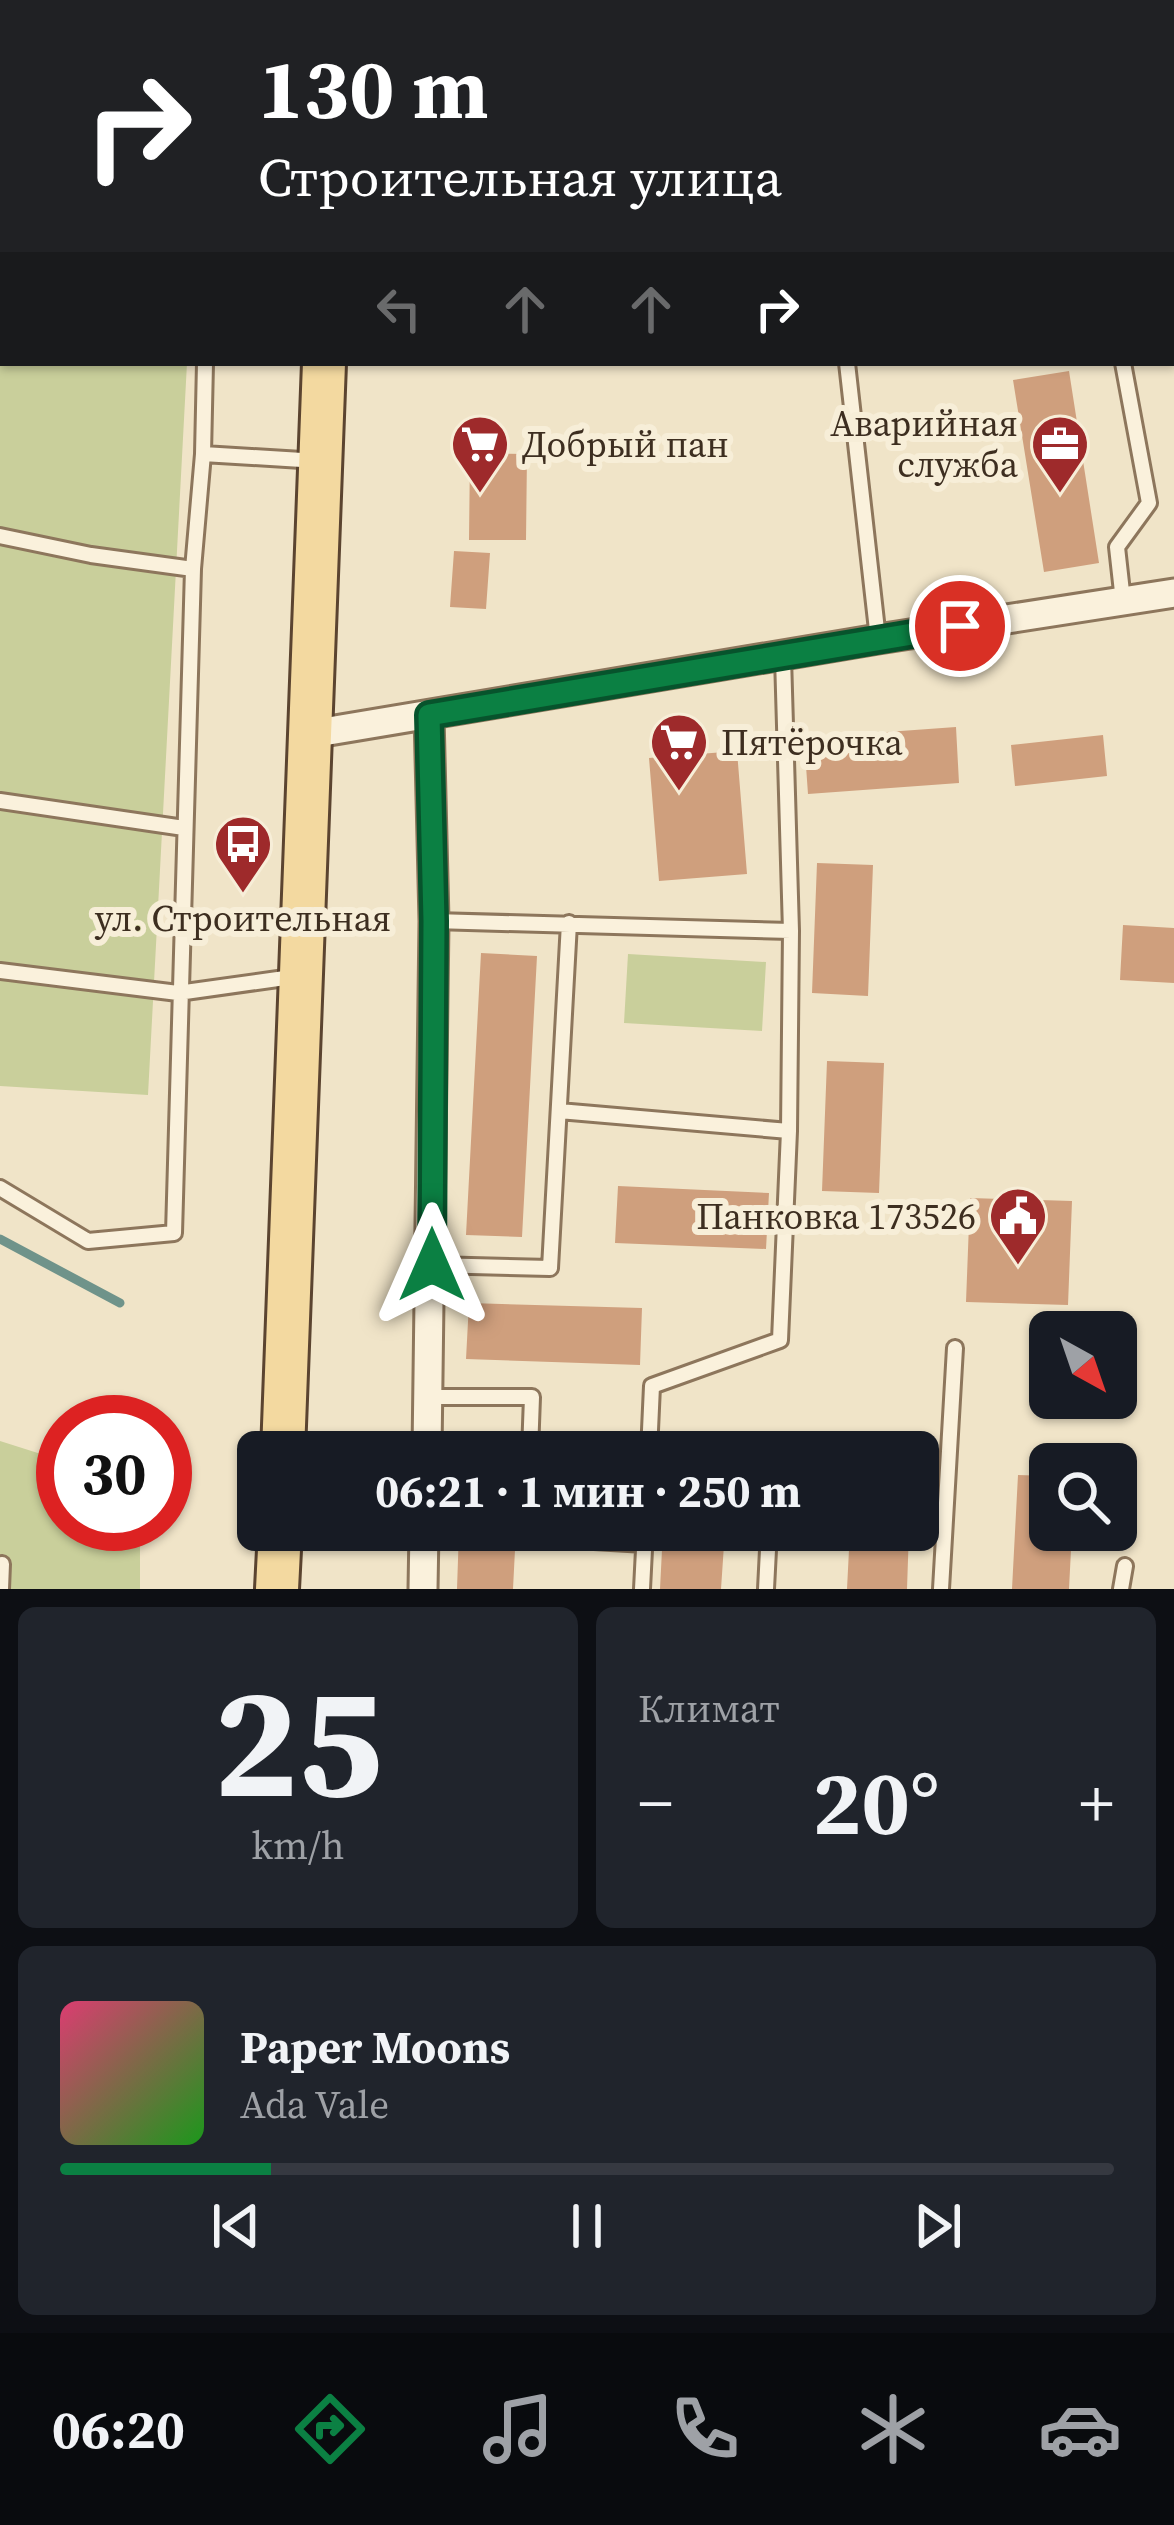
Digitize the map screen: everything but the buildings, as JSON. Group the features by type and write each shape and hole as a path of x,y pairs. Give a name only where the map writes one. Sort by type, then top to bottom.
{"main road":[{"path":"284,1431 324,366"},
{"path":"278,1589 279,1551"}],"street":[{"path":"311,734 1174,593"},
{"path":"427,1431 434,921 429,715"},
{"path":"423,1589 424,1551"}],"lane":[{"path":"0,1188 88,1241 174,1233 193,569 206,366"},
{"path":"847,366 878,639"},
{"path":"1124,366 1149,503 1117,547 1124,601"},
{"path":"203,454 321,461"},
{"path":"0,536 193,569"},
{"path":"650,1431 652,1386 781,1340 791,931 783,656"},
{"path":"0,801 184,828"},
{"path":"434,921 791,931"},
{"path":"432,1265 550,1268 568,923"},
{"path":"0,971 178,993 302,976"},
{"path":"559,1112 789,1131"},
{"path":"940,1589 955,1348"},
{"path":"428,1396 532,1397 531,1431"},
{"path":"642,1589 644,1551"},
{"path":"766,1589 768,1551"},
{"path":"1,1589 2,1564"},
{"path":"1121,1589 1125,1566"}],"green space":[{"path":"0,366 187,366 148,1095 0,1086"},
{"path":"628,954 766,962 762,1031 624,1023"},
{"path":"0,1441 36,1452 36,1551 140,1551 140,1589 0,1589"}],"waterway":[{"path":"0,1239 120,1303"}],"place":[{"name":"Добрый пан","path":"480,495"},
{"name":"Аварийная служба","path":"1060,495"},
{"name":"Пятёрочка","path":"679,793"},
{"name":"ул. Строительная","path":"243,895"},
{"name":"Панковка 173526","path":"1018,1267"}],"route":[{"path":"432,1265 434,921 429,715 960,626"}]}
